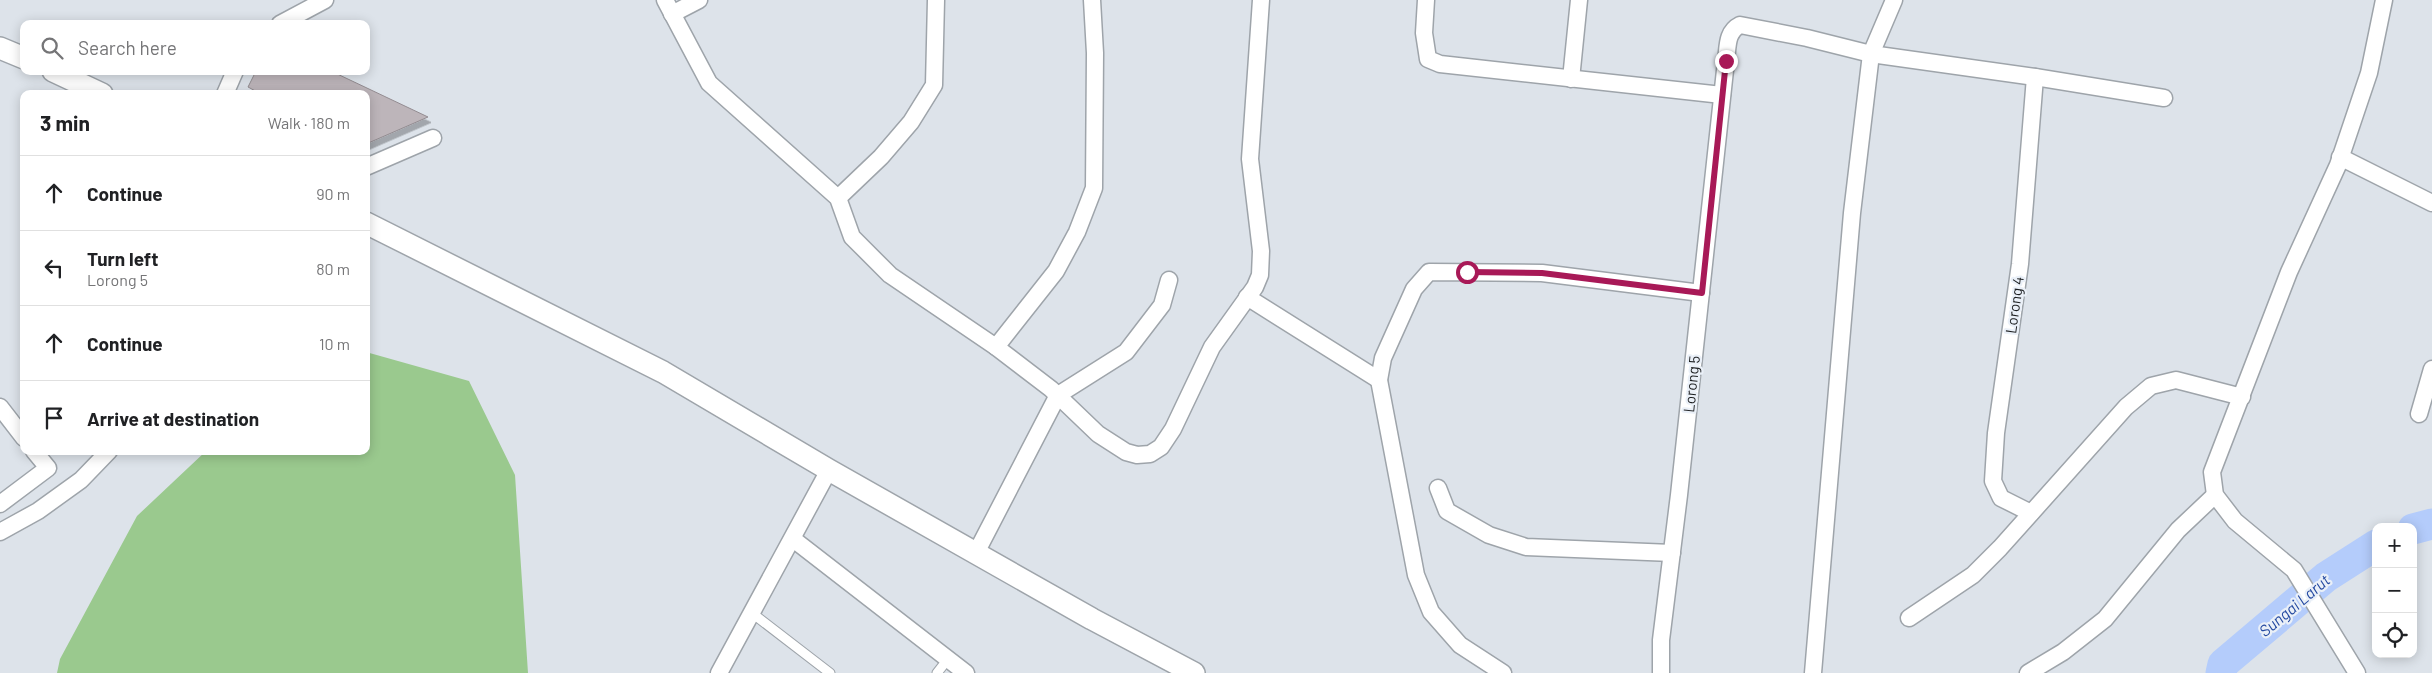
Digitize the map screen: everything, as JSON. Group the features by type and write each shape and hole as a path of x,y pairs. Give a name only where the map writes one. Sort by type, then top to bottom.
{"street":[{"path":"288,20 325,0"},
{"path":"699,0 669,7 709,83 838,198 852,237 890,275 996,347 1058,395 1098,434 1126,452 1137,455 1150,454 1161,447 1173,429 1212,347 1260,275 1261,251 1250,159 1261,0"},
{"path":"838,198 881,157 911,122 934,85 936,0"},
{"path":"996,347 1056,271 1077,232 1094,188 1095,53 1092,0"},
{"path":"1426,0 1424,33 1428,59 1440,64 1465,69 1722,95"},
{"path":"1571,79 1579,0"},
{"path":"1813,673 1852,213 1871,54 1894,0"},
{"path":"2357,673 2294,570 2235,520 2215,495 2212,472 2289,272 2340,157 2369,73 2384,0"},
{"name":"Lorong 5","path":"1661,673 1661,640 1702,293 1730,32 1740,25 1807,38 1871,54 2035,76 2164,98"},
{"path":"0,48 20,56"},
{"path":"61,75 93,90"},
{"path":"227,90 234,75"},
{"name":"Lorong 4","path":"2031,513 2001,498 1993,481 1996,433 2020,264 2035,76"},
{"path":"370,165 433,138"},
{"path":"2340,157 2432,203"},
{"path":"370,225 663,372 829,470 1092,619 1194,673"},
{"path":"1504,673 1460,645 1431,612 1416,575 1379,380 1383,358 1414,289 1429,272 1542,273 1702,293"},
{"path":"976,553 1058,395 1126,352 1162,305 1169,280"},
{"path":"1247,297 1379,380"},
{"path":"2419,414 2432,369"},
{"path":"1909,618 1974,575 2126,407 2151,386 2176,380 2242,397"},
{"path":"0,407 20,433"},
{"path":"0,504 48,468 37,455"},
{"path":"0,532 38,511 81,480 105,455"},
{"path":"720,673 829,470"},
{"path":"1438,488 1447,511 1490,535 1526,547 1672,553"},
{"path":"2028,673 2063,652 2105,619 2178,530 2215,495"},
{"path":"793,540 966,673"}],"lane":[{"path":"752,613 830,673"},
{"path":"937,673 948,659"}],"green space":[{"path":"370,353 469,381 515,475 528,673 57,673 60,659 137,516 202,455 370,455"}],"building":[{"path":"254,75 339,75 428,117 370,142 370,90 254,90 248,87"}],"waterway":[{"name":"Sungai Larut","path":"2417,528 2432,524"},
{"name":"Sungai Larut","path":"2221,673 2223,664 2326,577 2372,548"}],"route":[{"path":"1467,272 1542,273 1702,293 1726,61"}]}
